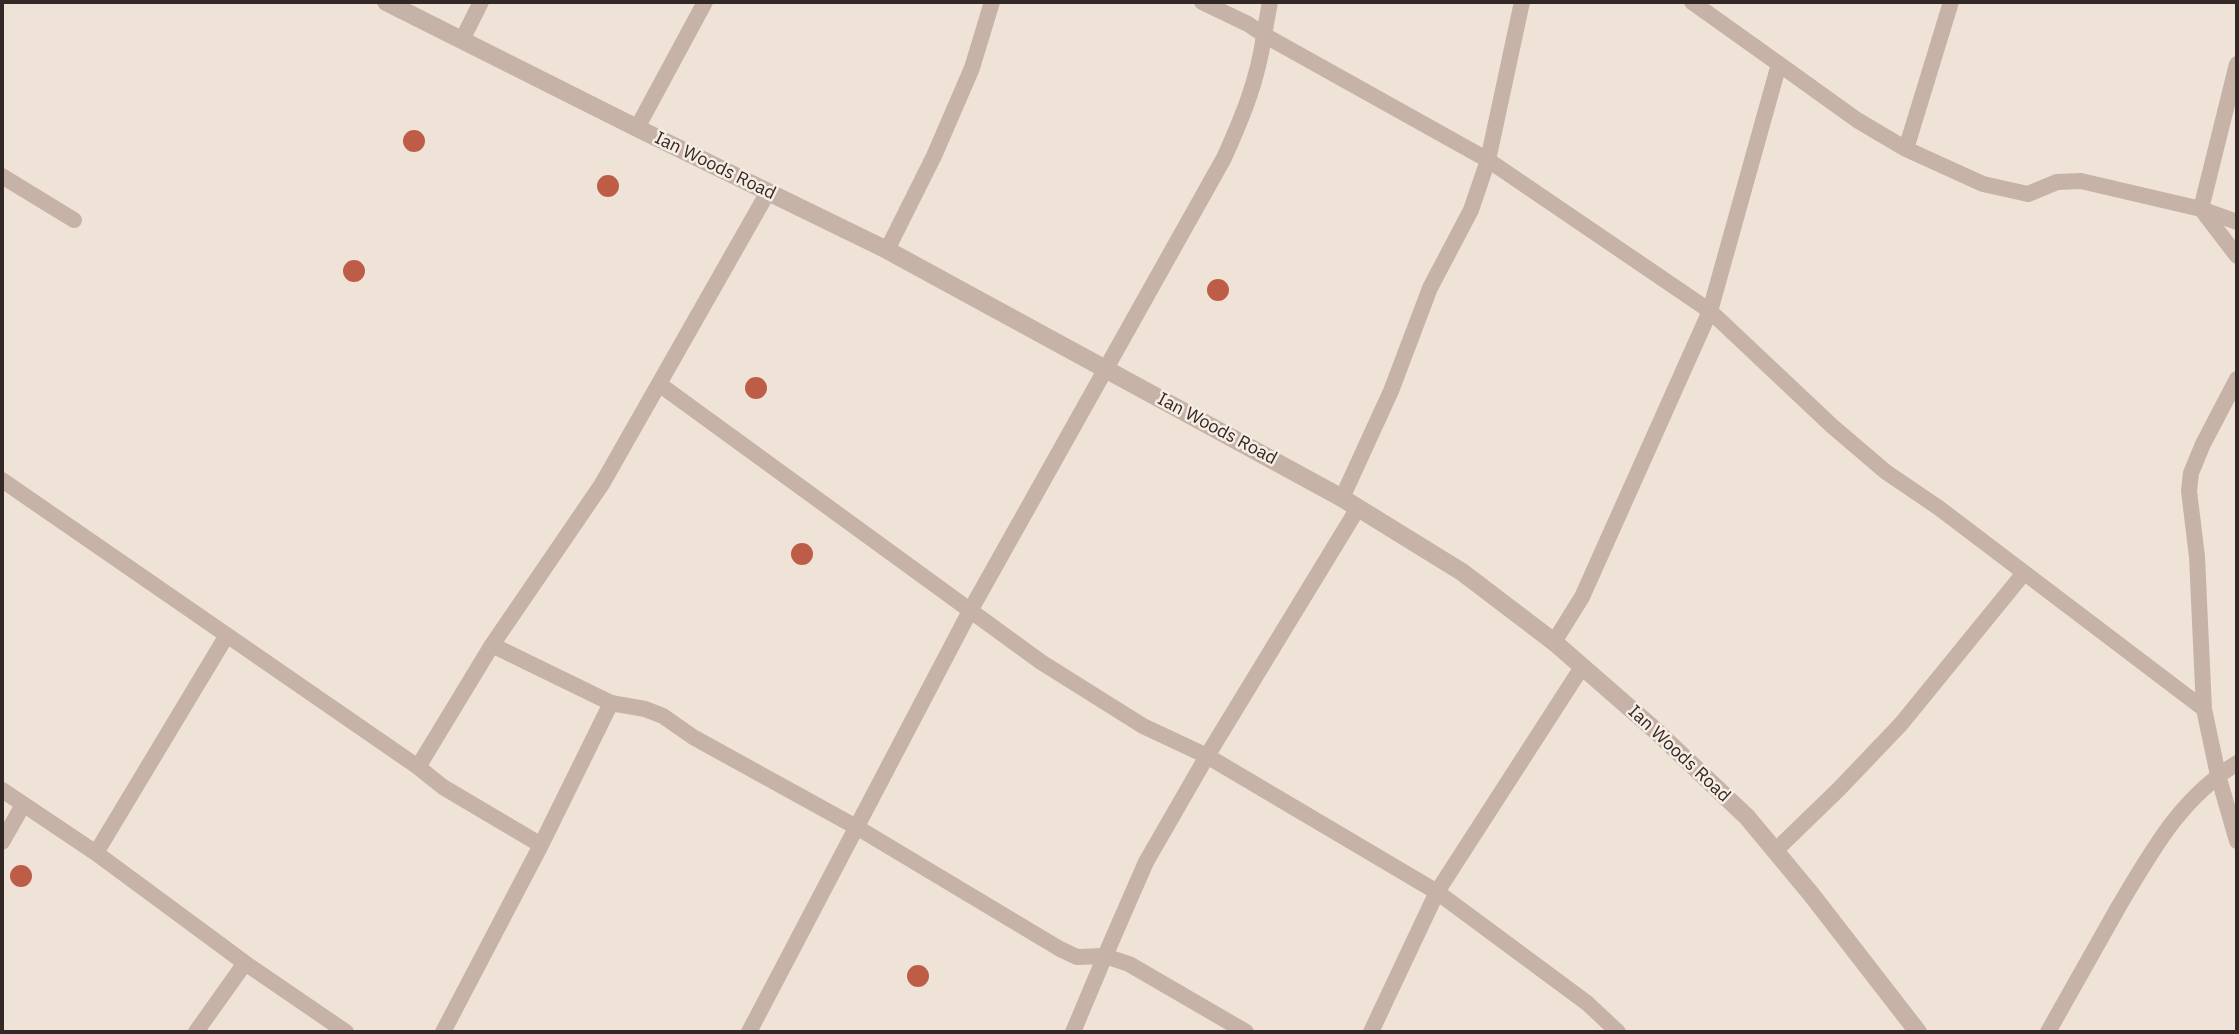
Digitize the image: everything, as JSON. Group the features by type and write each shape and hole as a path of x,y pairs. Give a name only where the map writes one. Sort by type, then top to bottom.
{"street":[{"name":"Ian Woods Road","path":"386,2 887,250 1342,498 1462,572 1554,642 1664,738 1747,817 1919,1032"},
{"path":"462,40 481,2"},
{"path":"637,128 705,2"},
{"path":"887,250 934,156 972,68 992,2"},
{"path":"1202,2 1248,24 1488,160 1710,311 1832,426 1886,472 2204,709"},
{"path":"749,1032 970,611 1224,158 1249,102 1270,2"},
{"path":"1342,498 1391,391 1430,288 1471,210 1488,160 1522,2"},
{"path":"1692,2 1857,120 1906,149 1983,184 2028,194 2057,182 2081,181 2201,209 2237,222"},
{"path":"1906,149 1951,2"},
{"path":"1554,642 1582,597 1710,311 1779,64"},
{"path":"2201,209 2237,64"},
{"path":"2,176 74,220"},
{"path":"418,767 492,645 602,484 768,192"},
{"path":"2201,209 2237,256"},
{"path":"2237,379 2203,444 2191,473 2189,491 2196,547 2204,709 2218,775 2237,841"},
{"path":"659,384 970,611 1097,699 1143,726 1207,756 1437,892 1587,1003 1618,1032"},
{"path":"2,480 418,767 443,787 541,845"},
{"path":"1073,1032 1146,862 1207,756 1358,508"},
{"path":"1775,851 1901,724 2024,573"},
{"path":"96,853 227,635"},
{"path":"492,645 611,703 645,709 663,716 694,737 858,828 1060,949 1077,957 1105,956 1129,964 1246,1032"},
{"path":"1371,1032 1437,892 1582,667"},
{"path":"443,1032 541,845 611,703"},
{"path":"2048,1032 2158,840 2183,807 2218,775 2237,763"},
{"path":"2,790 96,853 245,963 346,1032"},
{"path":"2,842 23,805"},
{"path":"196,1032 245,963"}],"building":[{"path":"414,130 422,133 425,141 422,149 414,152 406,149 403,141 406,133"},
{"path":"608,175 616,178 619,186 616,194 608,197 600,194 597,186 600,178"},
{"path":"354,260 362,263 365,271 362,279 354,282 346,279 343,271 346,263"},
{"path":"1218,279 1226,282 1229,290 1226,298 1218,301 1210,298 1207,290 1210,282"},
{"path":"756,377 764,380 767,388 764,396 756,399 748,396 745,388 748,380"},
{"path":"802,543 810,546 813,554 810,562 802,565 794,562 791,554 794,546"},
{"path":"21,865 29,868 32,876 29,884 21,887 13,884 10,876 13,868"},
{"path":"918,965 926,968 929,976 926,984 918,987 910,984 907,976 910,968"}]}
